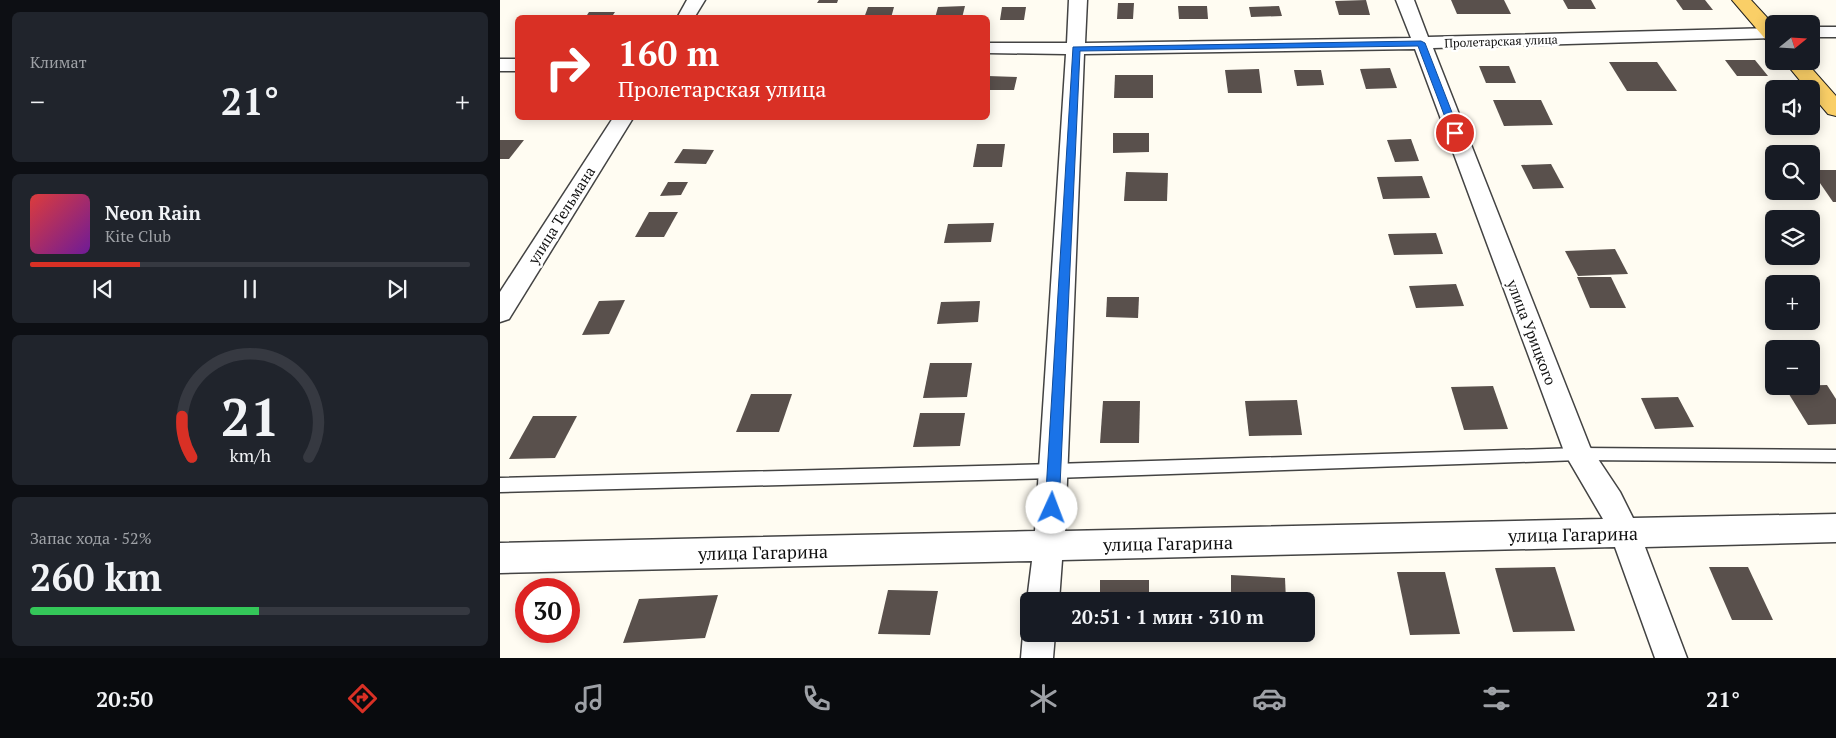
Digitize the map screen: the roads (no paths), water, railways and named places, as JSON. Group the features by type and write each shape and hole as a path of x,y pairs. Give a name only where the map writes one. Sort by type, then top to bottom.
{"main road":[{"path":"1741,0 1765,26"},
{"path":"1802,70 1836,109"}],"street":[{"path":"687,15 696,0"},
{"path":"1044,592 1054,471 1078,0"},
{"name":"улица Урицкого","path":"1405,0 1579,454 1610,502 1624,532 1671,658"},
{"path":"1820,32 1836,32"},
{"name":"Пролетарская улица","path":"990,48 1076,49 1421,43 1765,34"},
{"path":"500,65 515,65"},
{"name":"улица Тельмана","path":"500,312 622,120"},
{"name":"улица Гагарина","path":"500,558 1836,528"},
{"path":"1037,658 1038,642"}],"lane":[{"path":"500,486 1579,454 1836,456"}]}
